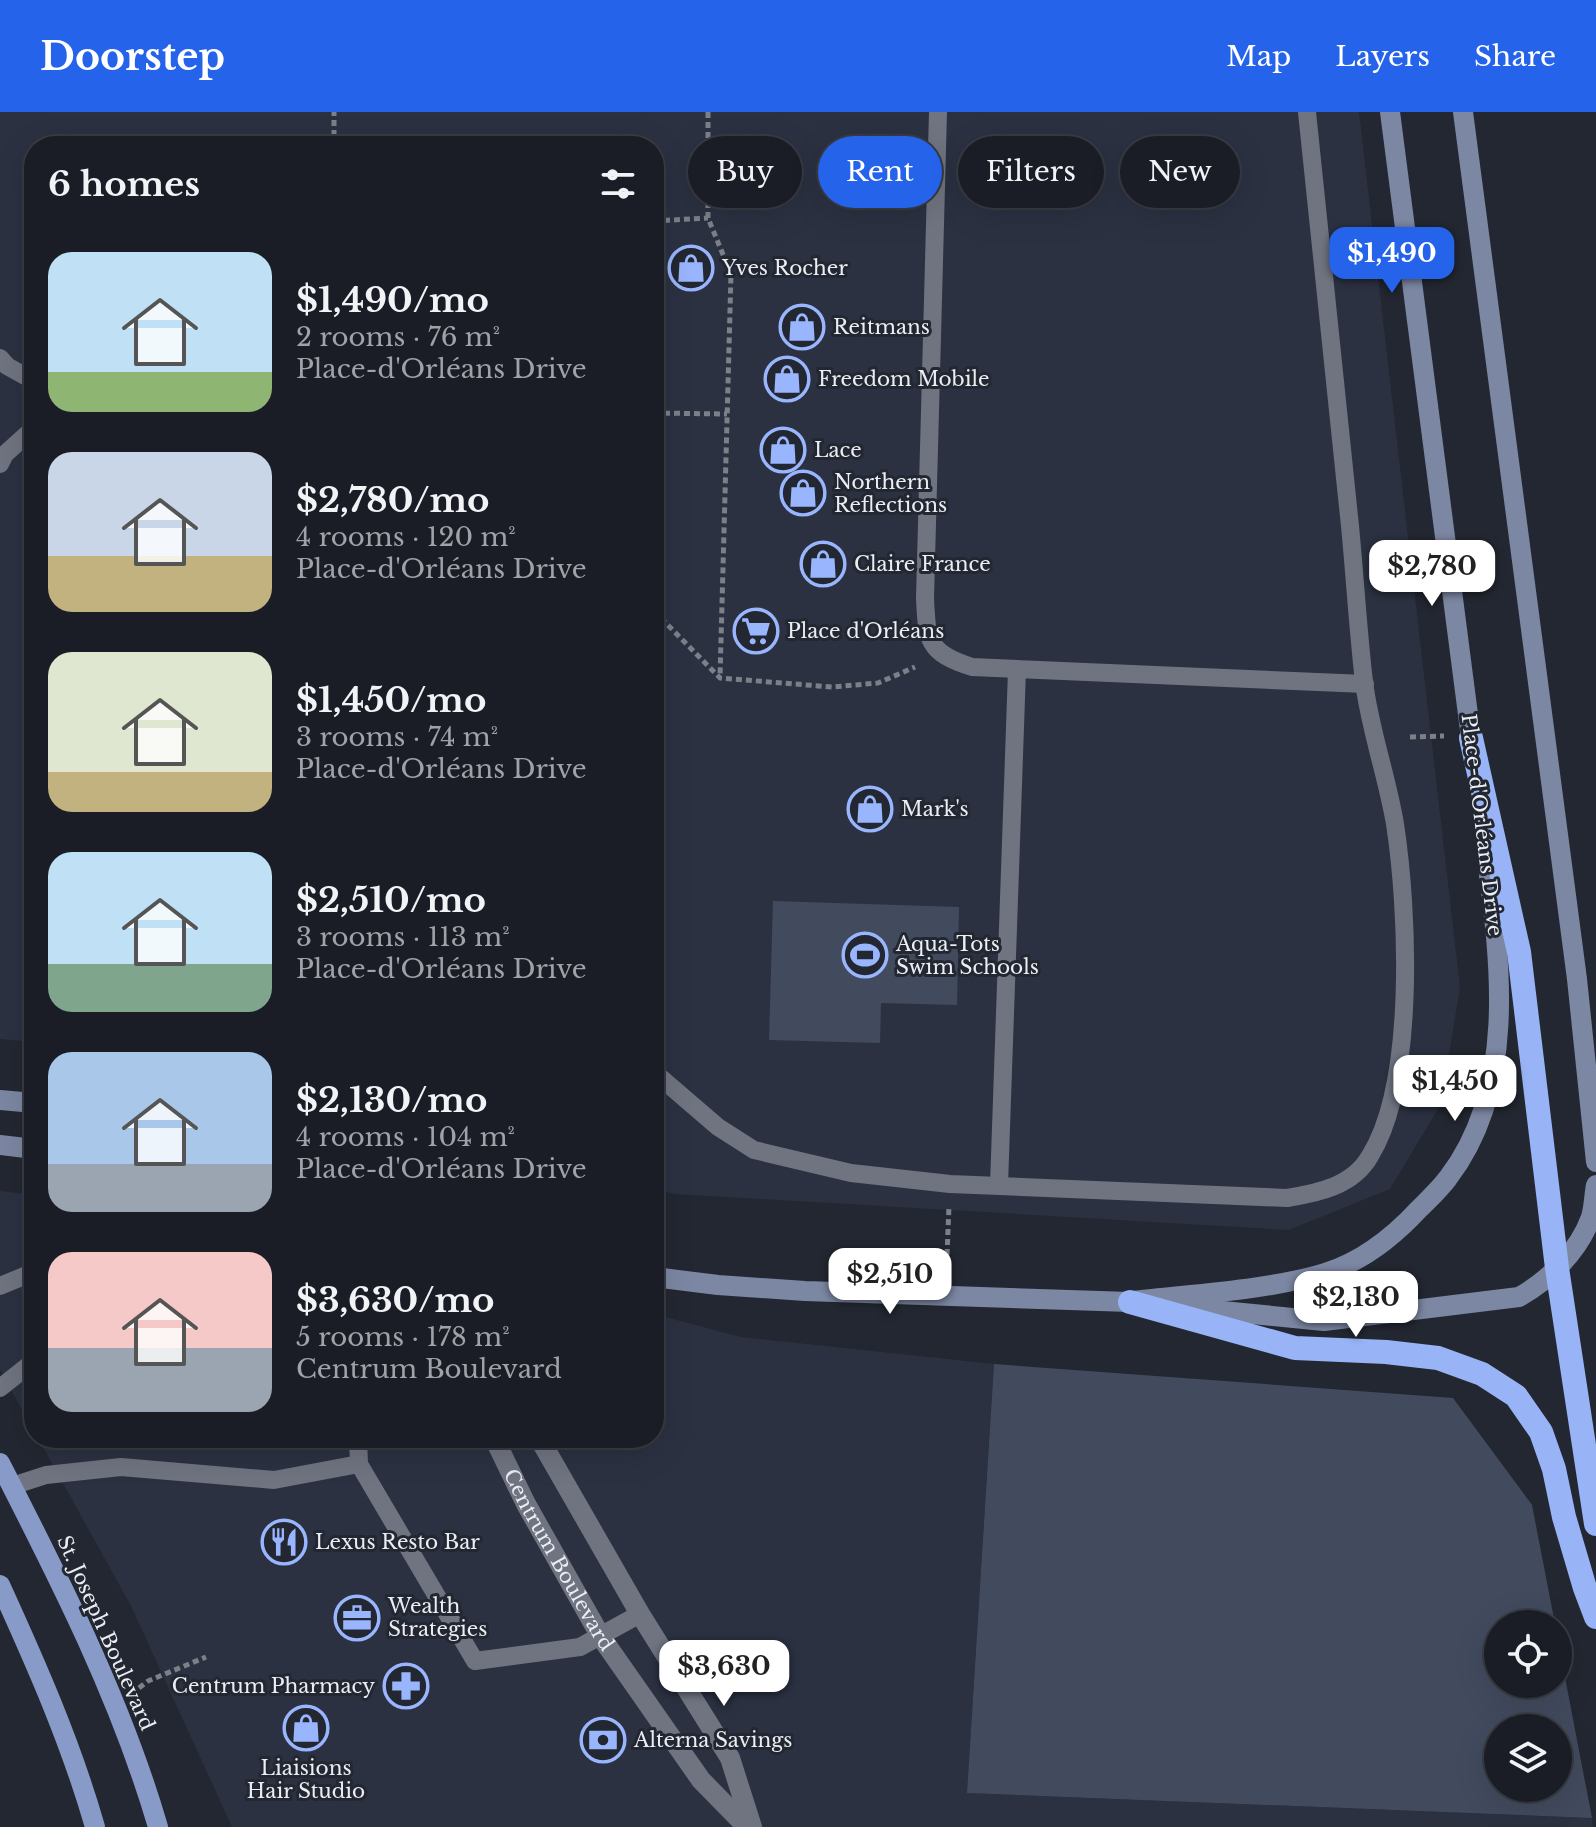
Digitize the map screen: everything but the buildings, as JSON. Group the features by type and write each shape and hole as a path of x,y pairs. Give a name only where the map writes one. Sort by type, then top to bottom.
{"highway":[{"path":"1460,737 1519,952 1557,1268 1596,1524"},
{"path":"1130,1302 1295,1348 1438,1358 1482,1374 1516,1396 1541,1432 1596,1617"}],"main road":[{"name":"Place-d'Orléans Drive","path":"1130,1302 1284,1282 1327,1273 1375,1249 1449,1178 1475,1133 1491,1083 1499,1012 1498,943 1460,737 1390,112"},
{"path":"1463,112 1577,979 1596,1162"},
{"path":"1472,112 1476,218"},
{"path":"0,1100 24,1102"},
{"path":"0,1145 24,1148"},
{"name":"Place-d'Orléans Drive","path":"664,1278 805,1291 1130,1302 1324,1321 1519,1297 1539,1286 1577,1243 1591,1216 1596,1185"},
{"name":"St. Joseph Boulevard","path":"0,1463 114,1701 158,1827"},
{"path":"0,1585 42,1677 82,1780 95,1827"}],"street":[{"name":"Centrum Boulevard","path":"499,1448 526,1504 601,1637 701,1780 750,1827"},
{"name":"Centrum Boulevard","path":"545,1448 640,1614 730,1758 750,1827"}],"lane":[{"path":"938,112 926,636 939,651 955,662 972,667 1365,684"},
{"path":"664,1081 718,1127 754,1150 851,1173 950,1184 1287,1198 1323,1192 1349,1178 1370,1158 1385,1122 1397,1074 1404,1002 1405,928 1395,823 1365,684 1307,112"},
{"path":"0,358 24,375"},
{"path":"0,464 5,454 24,437"},
{"path":"999,1185 1017,670"},
{"path":"0,1286 24,1276"},
{"path":"0,1388 24,1369"},
{"path":"358,1448 359,1464 475,1661 580,1647 640,1614"},
{"path":"12,1486 46,1475 121,1467 274,1480 359,1464"}],"path":[{"path":"334,112 334,136"},
{"path":"708,112 708,218 731,274 720,678"},
{"path":"664,220 708,218"},
{"path":"664,413 727,414"},
{"path":"664,621 720,678 832,687 878,683 915,667"},
{"path":"1410,737 1460,737"},
{"path":"139,1688 148,1681 206,1657"}],"shaded area":[{"path":"0,112 1359,112 1460,987 1441,1104 1390,1189 1289,1230 664,1191 664,136 24,136 24,1041 0,1039"},
{"name":"Aqua-Tots Swim Schools","path":"773,901 959,907 957,1005 881,1003 880,1043 769,1040"},
{"path":"0,1191 24,1194 24,1413 0,1370"},
{"path":"664,1317 741,1337 994,1364 967,1793 1592,1818 1593,1827 232,1827 131,1606 44,1448 664,1448"},
{"path":"994,1364 1453,1398 1532,1505 1552,1610 1484,1610 1484,1698 1569,1698 1592,1818 967,1793"}],"place":[{"name":"Yves Rocher","path":"691,268"},
{"name":"Reitmans","path":"802,327"},
{"name":"Freedom Mobile","path":"787,379"},
{"name":"Lace","path":"783,450"},
{"name":"Northern Reflections","path":"803,493"},
{"name":"Claire France","path":"823,564"},
{"name":"Place d'Orléans","path":"756,631"},
{"name":"Mark's","path":"870,809"},
{"name":"Aqua-Tots Swim Schools","path":"865,955"},
{"name":"Lexus Resto Bar","path":"284,1542"},
{"name":"Wealth Strategies","path":"357,1618"},
{"name":"Centrum Pharmacy","path":"406,1686"},
{"name":"Liaisions Hair Studio","path":"306,1728"},
{"name":"Alterna Savings","path":"603,1740"}]}
